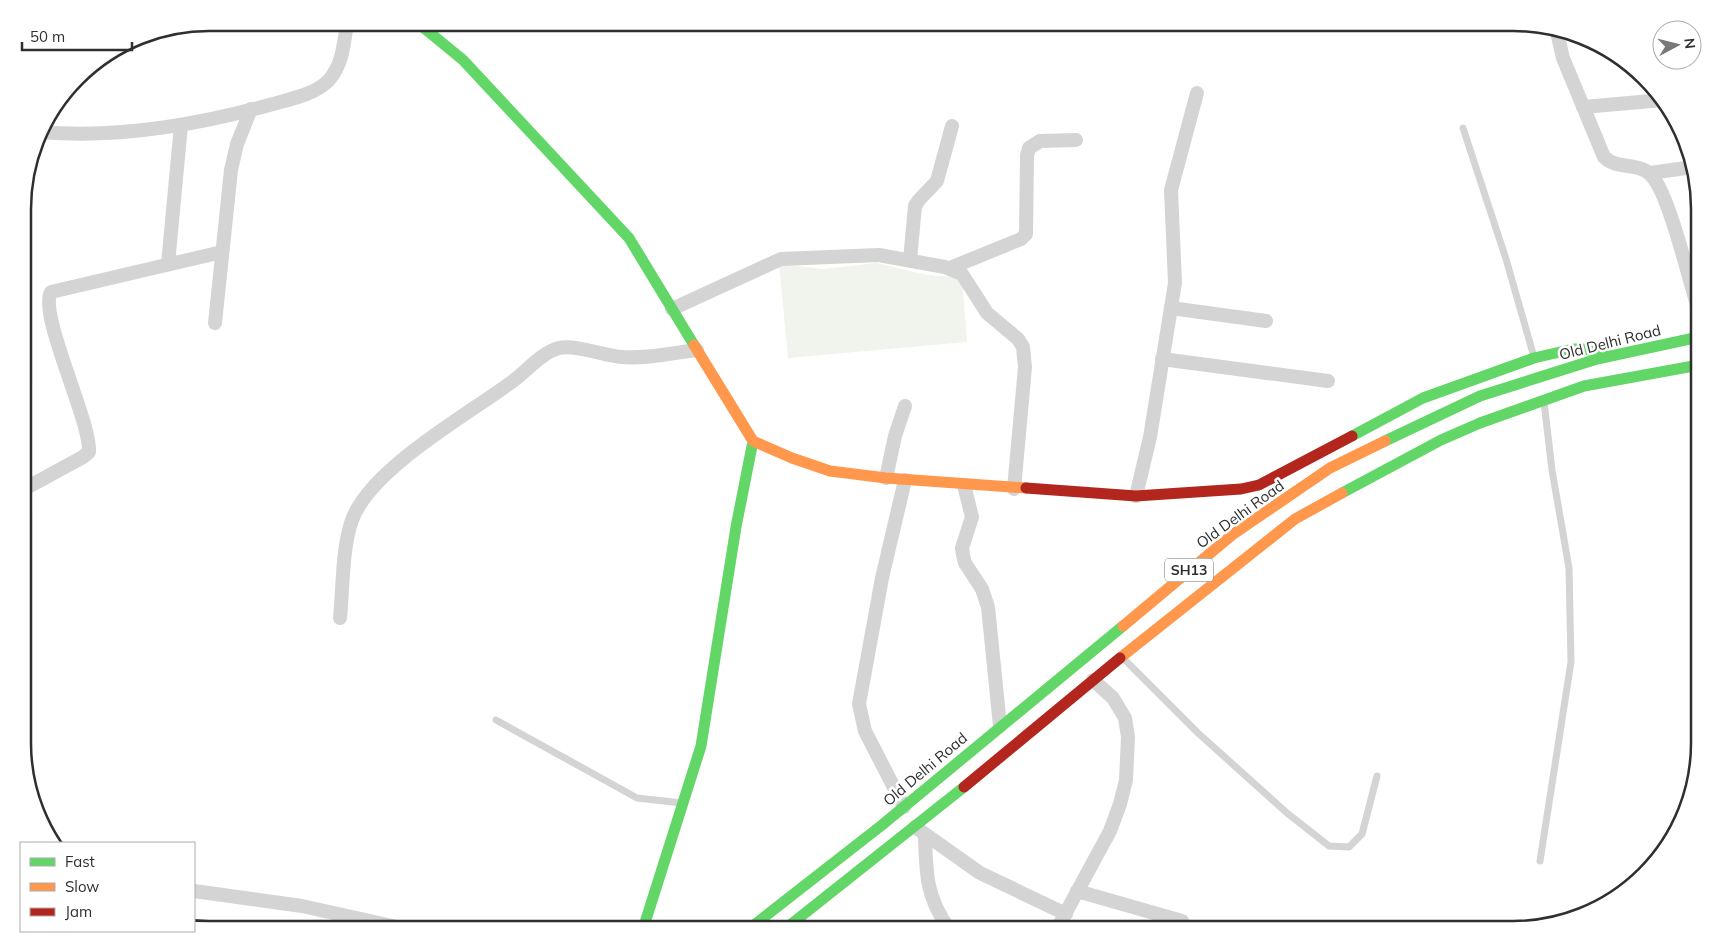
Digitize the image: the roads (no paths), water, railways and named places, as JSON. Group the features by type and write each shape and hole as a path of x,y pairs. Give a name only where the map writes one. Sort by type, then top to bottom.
{"main road":[{"path":"429,31 464,60 629,238 753,441 792,458 830,471 905,480 1014,489 1136,496 1241,489 1259,485 1423,398 1534,358 1578,348 1609,356"},
{"name":"Old Delhi Road","path":"759,921 904,807 1232,535 1330,468 1426,420 1480,396 1609,356 1690,339"},
{"name":"SH13","path":"797,921 920,831 1093,680 1295,519 1441,440 1544,399 1584,386 1690,367"},
{"path":"645,921 701,746 736,527 753,441"}],"street":[{"path":"49,133 115,133 181,125 289,99 317,88 328,81 341,56 345,31"},
{"path":"1558,37 1563,58 1604,157 1616,165 1643,169 1650,173 1665,200 1690,282"},
{"path":"1136,496 1150,437 1176,269 1171,190 1197,93"},
{"path":"1583,107 1654,101"},
{"path":"214,323 234,156 251,109"},
{"path":"168,264 181,125"},
{"path":"910,260 915,206 937,181 952,126"},
{"path":"950,268 1021,239 1026,234 1027,156 1029,148 1040,141 1076,140"},
{"path":"1650,173 1686,168"},
{"path":"31,485 83,458 89,452 89,445 68,381 50,309 48,296 51,292 222,252"},
{"path":"672,309 781,259 879,255 950,268 966,278 987,313 1018,339 1023,347 1025,367 1014,489"},
{"path":"1171,308 1266,321"},
{"path":"340,618 348,535 358,508 374,487 393,468 456,419 513,381 544,356 561,348 634,357 698,350"},
{"path":"1162,358 1328,381"},
{"path":"886,478 897,427 905,406"},
{"path":"904,807 865,731 859,704 882,578 905,480"},
{"path":"964,484 972,517 962,548 963,555 965,562 982,589 988,608 1000,726"},
{"path":"1062,921 1110,831 1120,804 1128,762 1128,737 1125,718 1114,698 1093,680"},
{"path":"920,831 980,873 1066,914"},
{"path":"920,831 928,888 937,913 943,921"},
{"path":"195,891 302,906 367,921"},
{"path":"1077,891 1182,921"}],"lane":[{"path":"1464,128 1506,259 1534,358"},
{"path":"1540,861 1571,662 1568,568 1552,470 1544,399"},
{"path":"1122,657 1255,787 1329,846 1349,847 1362,834 1377,776"},
{"path":"496,720 637,798 648,801 682,802"}]}
